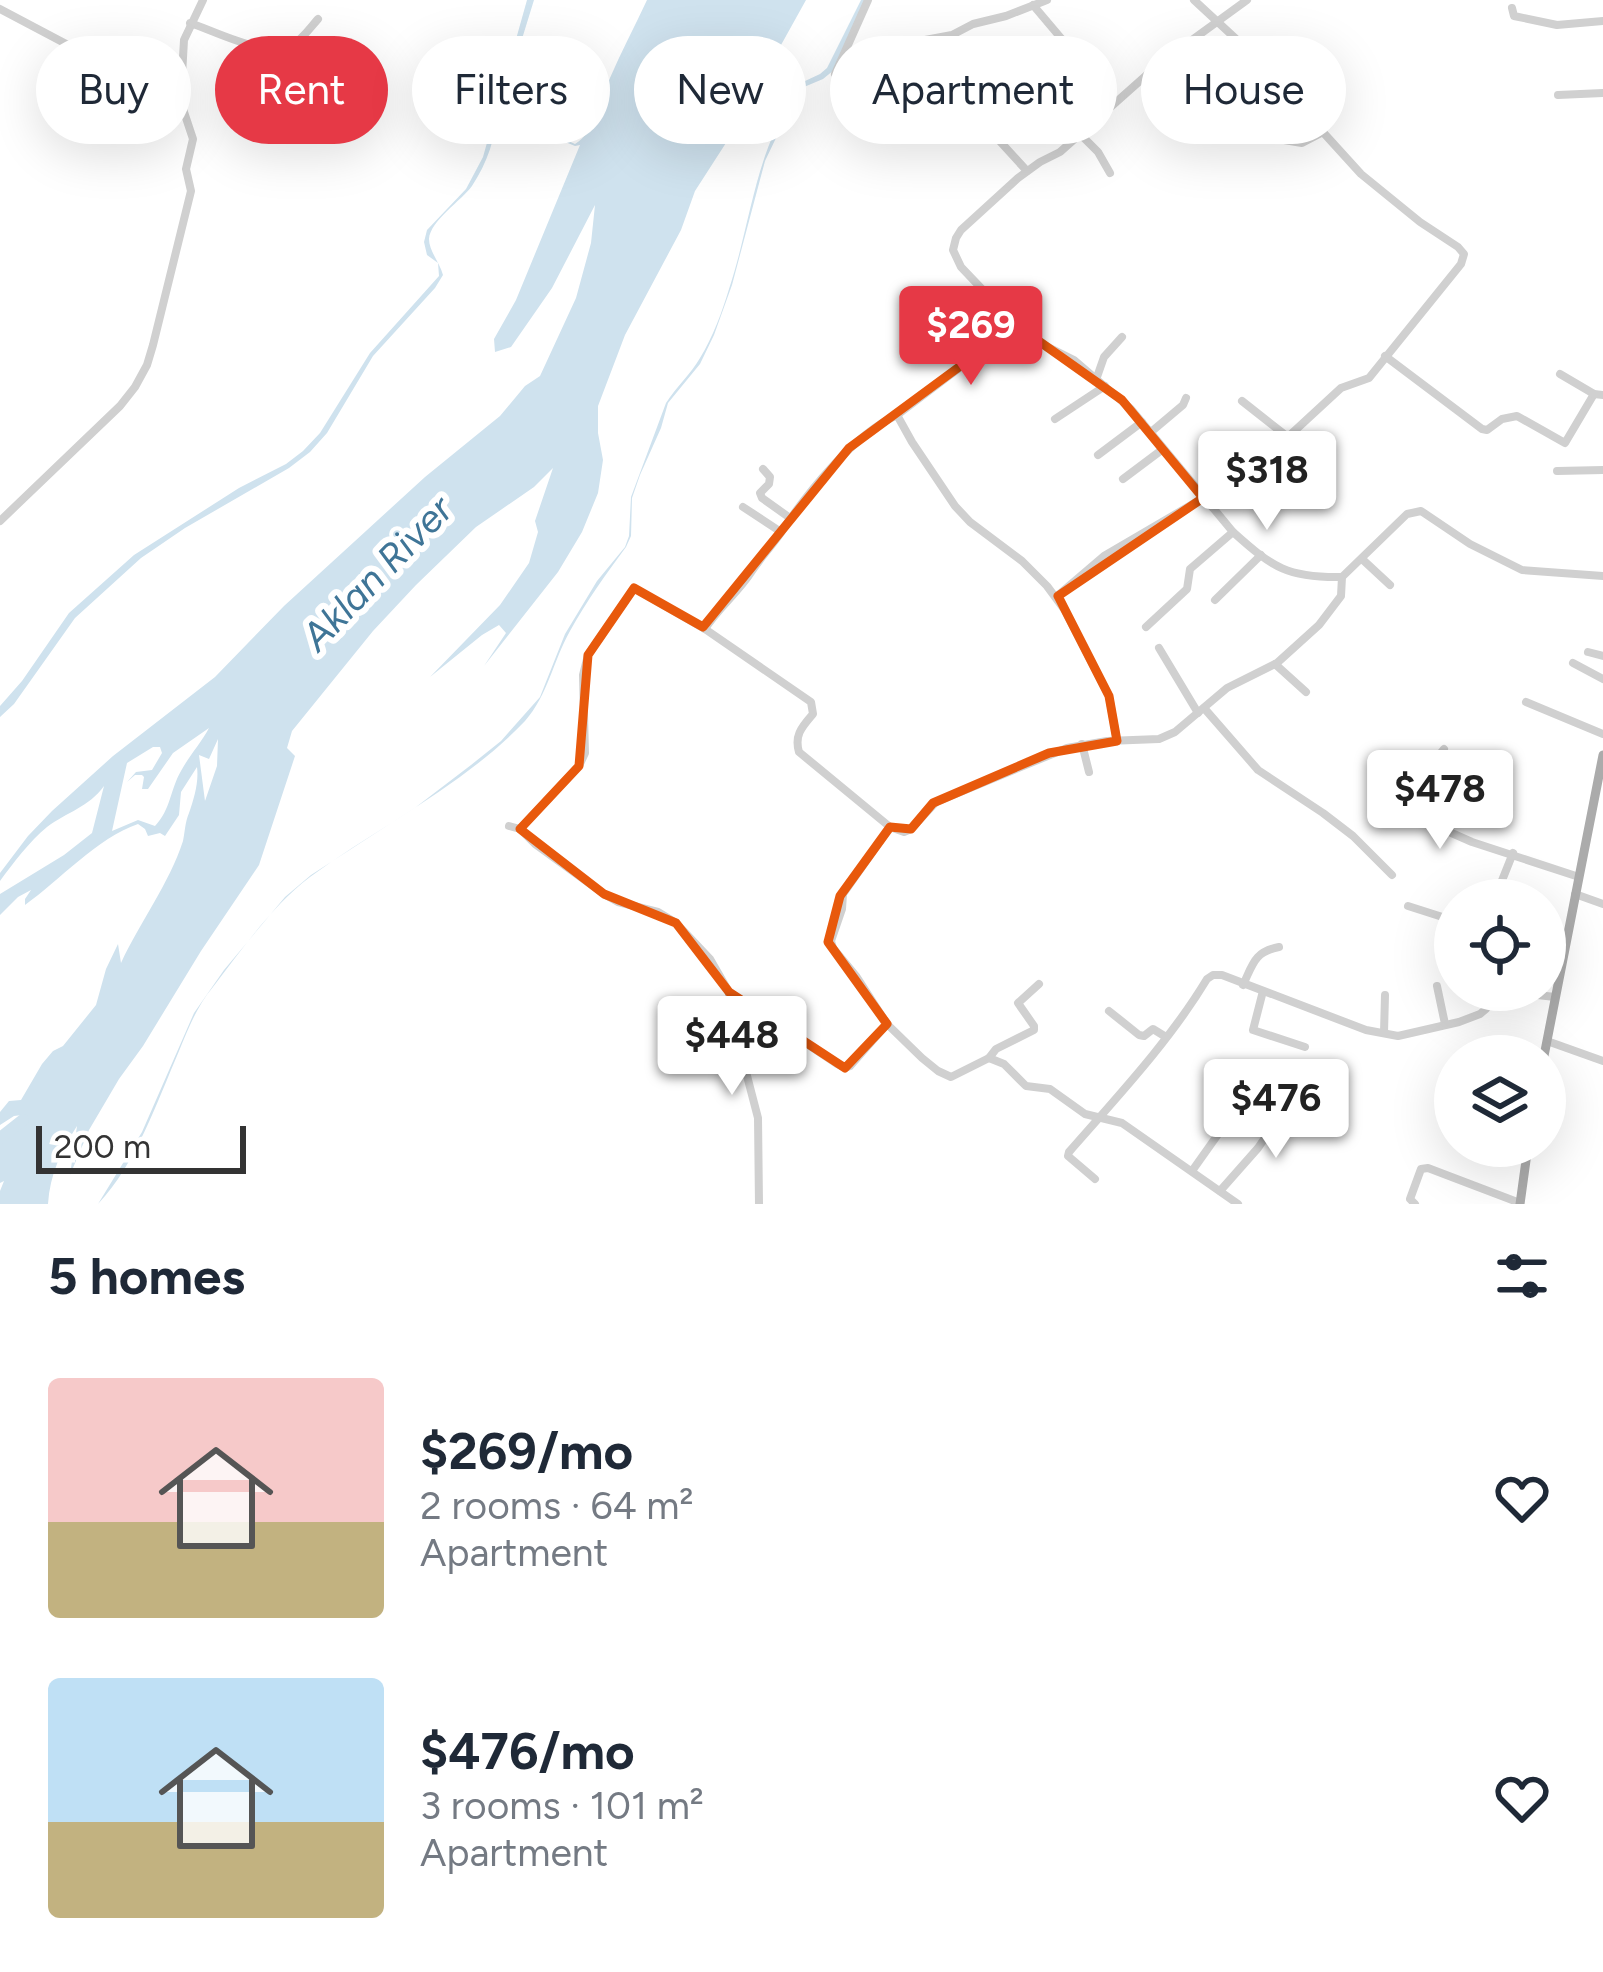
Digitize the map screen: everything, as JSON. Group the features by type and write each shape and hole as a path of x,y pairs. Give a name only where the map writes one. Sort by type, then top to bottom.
{"main road":[{"path":"1566,940 1603,755"},
{"path":"1520,1203 1525,1167"}],"street":[{"path":"185,36 203,0"},
{"path":"852,36 868,0"},
{"path":"947,36 1047,0"},
{"path":"1194,0 1233,36"},
{"path":"1117,100 1173,52 1247,0"},
{"path":"1033,5 1059,36"},
{"path":"1512,8 1514,16 1557,25 1603,21"},
{"path":"0,9 51,36"},
{"path":"190,23 249,45 286,49 318,19"},
{"path":"1558,94 1603,93"},
{"path":"0,521 120,406 147,365 191,191 186,169 191,134"},
{"path":"1002,144 1027,171"},
{"path":"1070,144 1027,171 961,230 953,250 961,267 1016,325 1074,360 1142,422 1233,532 1261,555 1288,573 1342,577 1407,514 1421,511 1470,544 1522,570 1603,576"},
{"path":"1091,144 1110,173"},
{"path":"1212,507 1341,388 1369,377 1464,254 1391,200 1334,144"},
{"path":"705,629 849,448 1016,325"},
{"path":"1096,377 1104,357 1122,337"},
{"path":"1384,356 1482,429 1517,416 1565,443 1598,395 1560,374"},
{"path":"1055,418 1105,386"},
{"path":"1150,431 1184,405 1186,398"},
{"path":"1242,401 1289,438"},
{"path":"897,415 955,506 1022,561 1056,598 1109,696 1117,741"},
{"path":"1098,455 1142,422"},
{"path":"1123,479 1163,449"},
{"path":"1246,451 1258,465"},
{"path":"763,470 770,477 760,493 762,498 790,518"},
{"path":"1557,471 1603,470"},
{"path":"1056,598 1104,556 1203,498"},
{"path":"743,507 781,532"},
{"path":"1146,627 1186,589 1190,569 1233,532"},
{"path":"1215,600 1261,555"},
{"path":"1362,559 1390,585"},
{"path":"520,829 579,766 585,753 583,675 588,655 634,588 705,629 811,702 813,714 796,741 799,752 890,827 904,832 936,802 1049,754 1082,744 1167,736 1227,688 1275,664 1319,625 1336,605 1342,577"},
{"path":"1159,648 1201,710 1258,770 1353,836 1392,875"},
{"path":"1588,652 1603,656"},
{"path":"1573,663 1603,679"},
{"path":"1275,664 1306,692"},
{"path":"1526,703 1603,734"},
{"path":"1082,744 1089,772"},
{"path":"1444,749 1422,783 1436,808 1437,822 1472,842 1579,877"},
{"path":"509,826 520,829 604,894 676,923 710,959 729,992 758,1118 759,1204"},
{"path":"890,827 843,893 831,941 887,1024 922,1058 947,1076 956,1076 1034,1030 1018,1003 1039,984"},
{"path":"1503,879 1513,854"},
{"path":"1575,895 1603,904"},
{"path":"1408,906 1434,914"},
{"path":"1243,985 1256,958 1279,947"},
{"path":"1095,1179 1068,1156 1213,975 1366,1030 1403,1036 1484,1011"},
{"path":"729,992 845,1068 887,1024"},
{"path":"1263,992 1253,1030 1305,1047"},
{"path":"1384,994 1384,1033"},
{"path":"1109,1011 1139,1035 1153,1029 1166,1037"},
{"path":"1443,1011 1445,1024"},
{"path":"1566,1048 1603,1061"},
{"path":"989,1058 1004,1064 1026,1086 1050,1089 1085,1114 1122,1123 1238,1204"},
{"path":"1192,1171 1246,1090"},
{"path":"1220,1191 1296,1099"},
{"path":"1415,1204 1410,1199 1414,1186 1421,1169 1428,1168 1520,1203"}],"highlighted area":[{"path":"1016,325 1122,400 1203,498 1058,596 1109,696 1117,741 1049,753 933,803 911,829 890,827 840,896 828,942 887,1024 845,1068 729,992 676,923 604,894 520,829 579,766 588,655 634,588 703,627 849,448"}],"water":[{"path":"527,0 534,0 523,36 517,36"},
{"path":"647,0 806,0 786,36 634,36 634,144 725,144 695,191 681,230 625,335 598,406 603,460 598,493 582,532 558,572 484,666 506,633 499,625 430,677 500,605 529,563 538,532 535,521 553,468 476,527 373,631 292,731 287,748 295,756 259,865 119,1079 70,1175 77,1126 57,1163 48,1204 0,1204 4,1181 0,1183 0,1142 22,1115 0,1125 0,1112 9,1101 21,1100 42,1064 96,1005 118,944 121,963 177,857 196,790 197,767 181,792 179,815 165,836 148,836 138,824 123,830 25,905 31,890 0,915 0,894 92,833 104,786 40,833 0,881 0,873 52,811 113,756 215,677 284,606 540,376 576,298 591,243 595,205 552,288 511,347 495,352 494,339 516,300 580,145 570,144 610,144 610,79","holes":["209,728 181,771 155,826 138,820 112,831 127,763 160,747 162,753 152,770 136,772 127,782 142,775 142,789 148,789 173,753","218,739 217,766 205,801 199,755 209,759"]},
{"path":"861,0 866,0 850,36 843,36"},
{"path":"830,62 830,73 806,86 806,80"},
{"path":"487,144 492,144 467,192 431,232 431,248 440,266 443,275 373,356 327,433 289,468 141,558 75,618 0,717 0,706 69,613 134,555 286,464 320,433 370,353 439,276 438,263 427,255 427,230 466,189"},
{"path":"773,144 765,161 732,285 714,335 700,364 668,403 640,475 632,498 631,536 626,547 576,620 539,700 525,721 475,765 409,811 501,741 540,697 565,634 597,581 625,547 631,497 666,403 700,358 720,315 763,163"},
{"path":"206,996 135,1151 98,1204 142,1132"}],"waterway":[{"name":"Aklan River","path":"0,1138 23,1120"}]}
